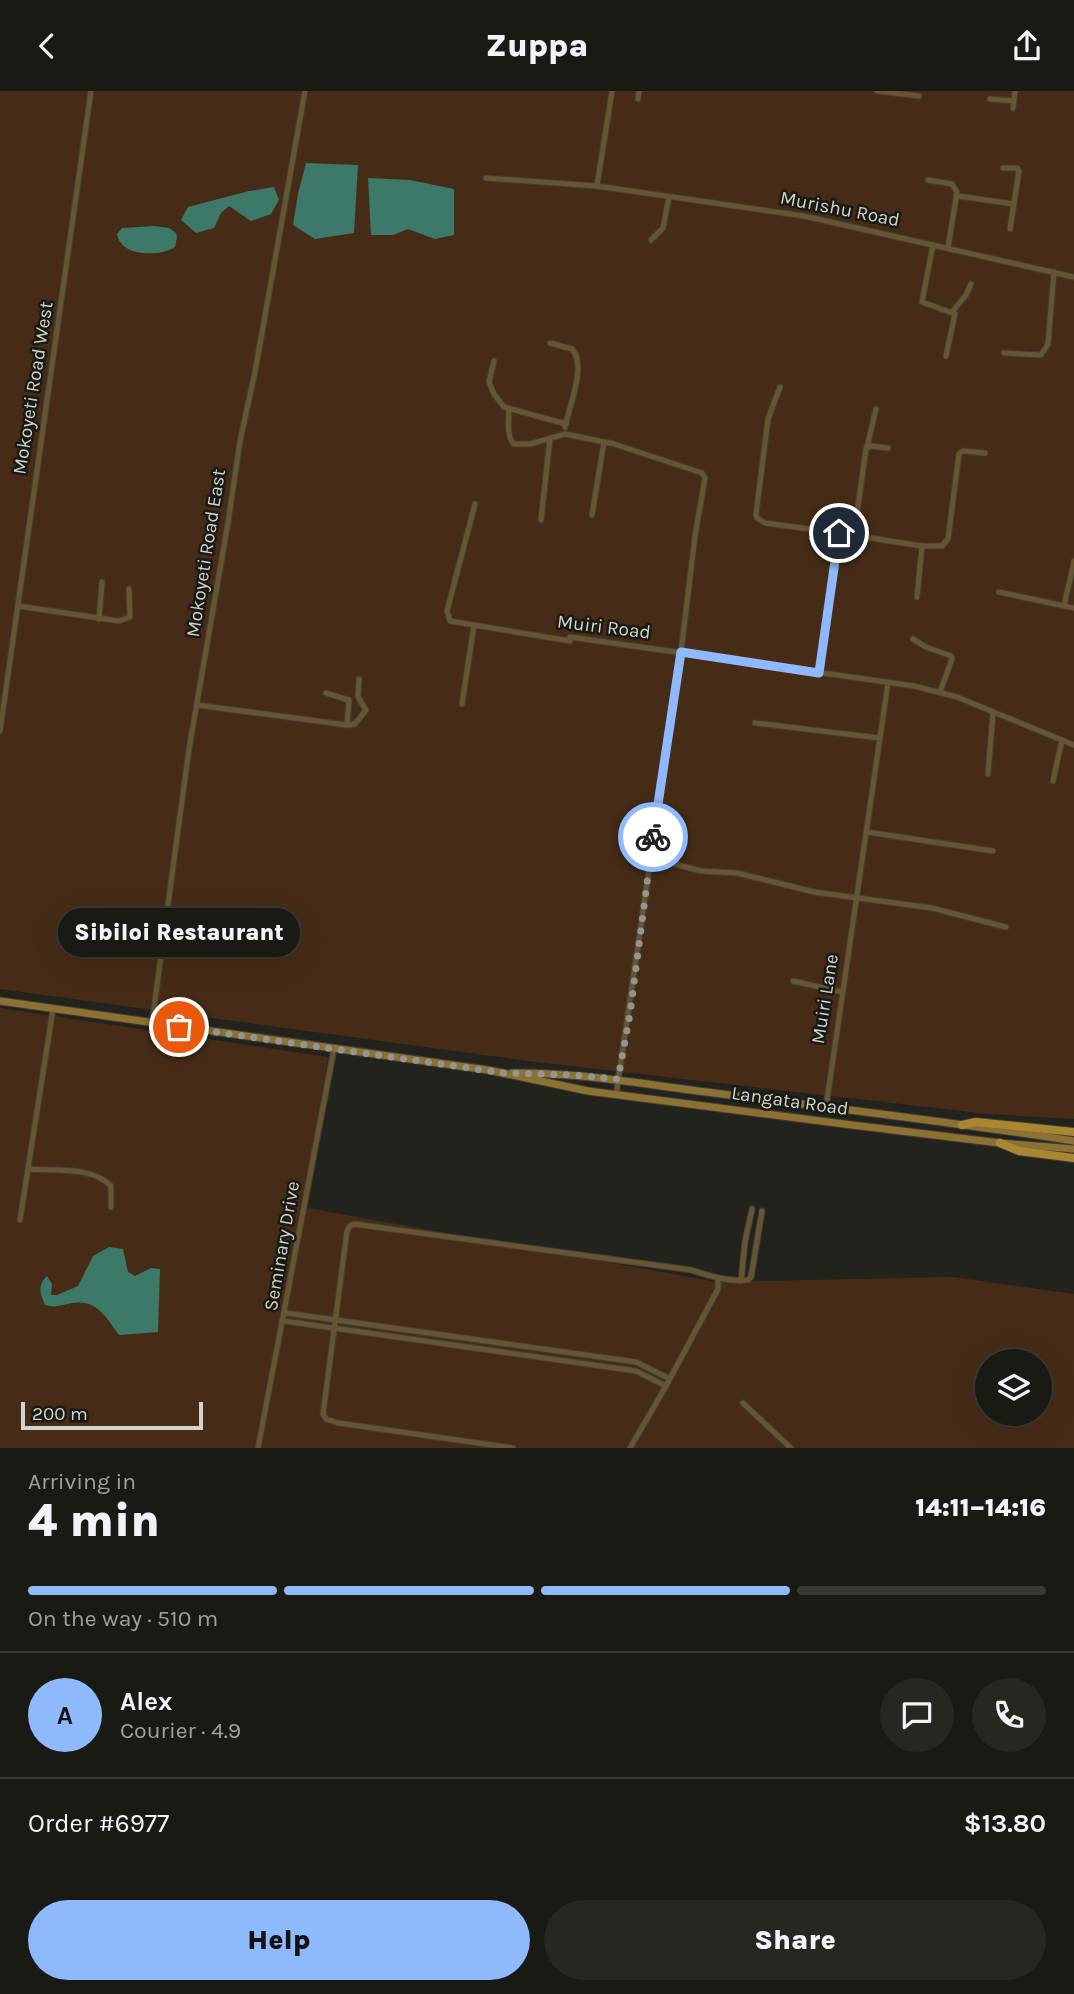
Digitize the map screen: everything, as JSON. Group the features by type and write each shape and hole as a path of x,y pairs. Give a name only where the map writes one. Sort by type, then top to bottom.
{"main road":[{"name":"Langata Road","path":"0,1001 504,1073 616,1094 1000,1143 1074,1149"},
{"name":"Langata Road","path":"504,1073 618,1079 1074,1141"},
{"path":"962,1125 976,1122 1074,1130"},
{"path":"1000,1143 1019,1151 1074,1158"}],"street":[{"name":"Mokoyeti Road West","path":"0,731 91,91"},
{"name":"Mokoyeti Road East","path":"152,1023 175,843 240,441 255,372 305,91"},
{"path":"597,186 612,91"},
{"path":"638,99 639,91"},
{"path":"877,91 919,96"},
{"path":"1013,109 1015,91"},
{"path":"990,99 1014,101"},
{"path":"1003,168 1018,170 1010,229"},
{"name":"Murishu Road","path":"486,178 597,186 804,216 1074,277"},
{"path":"928,180 956,187 958,196 948,249"},
{"path":"958,196 1014,204"},
{"path":"651,240 663,228 669,197"},
{"path":"933,245 922,302 952,312 955,317 946,356"},
{"path":"1004,353 1044,353 1048,344 1054,272"},
{"path":"952,312 971,284"},
{"path":"550,343 572,349 578,358 576,384 565,434"},
{"path":"494,361 489,374 490,386 500,404 566,425"},
{"path":"780,387 768,419 755,511 760,521 942,546 948,539 959,454 963,451 985,453"},
{"path":"509,409 512,443 530,444 565,434 657,457 704,475 681,652 616,1094"},
{"path":"854,535 867,447 876,409"},
{"path":"541,520 550,438"},
{"path":"592,515 604,442"},
{"path":"867,447 888,447"},
{"name":"Muiri Road","path":"475,504 447,611 450,621 518,630 570,641 570,637 681,652 940,692 1074,745"},
{"path":"819,673 839,533"},
{"path":"917,597 922,545"},
{"path":"1064,606 1074,561"},
{"path":"99,619 102,582"},
{"path":"19,606 118,621 129,619 129,589"},
{"path":"999,592 1074,608"},
{"path":"462,704 474,625"},
{"path":"913,639 916,643 951,656 940,692"},
{"path":"197,705 346,725 356,724 366,713 358,697 359,679"},
{"name":"Muiri Lane","path":"826,1107 888,683"},
{"path":"326,693 349,700 346,725"},
{"path":"988,774 993,713"},
{"path":"755,723 879,738"},
{"path":"1053,781 1062,740"},
{"path":"867,832 993,851"},
{"path":"671,863 701,871 737,873 814,893 932,908 1006,927"},
{"path":"793,981 842,992"},
{"path":"20,1220 53,1009"},
{"name":"Seminary Drive","path":"258,1448 286,1313 334,1049"},
{"path":"28,1169 88,1173 105,1180 111,1186 111,1207"},
{"path":"741,1281 752,1209"},
{"path":"513,1448 329,1421 323,1413 347,1231 350,1226 354,1224 691,1271 718,1279 741,1281 751,1277 762,1211"},
{"path":"630,1448 718,1289 718,1279"},
{"path":"286,1313 636,1362 668,1382"},
{"path":"284,1321 636,1371 668,1382"},
{"path":"743,1403 792,1448"}],"shaded area":[{"path":"0,91 1074,91 1074,1119 988,1114 535,1062 0,989"},
{"path":"306,163 358,165 354,233 315,239 293,225"},
{"path":"368,178 410,180 454,189 454,235 435,239 408,229 393,235 371,235"},
{"path":"274,187 279,200 271,214 251,221 229,206 221,213 214,228 196,233 181,220 188,207"},
{"path":"122,228 169,228 176,233 175,247 151,253 133,251 120,242 117,234"},
{"path":"0,1008 328,1057 308,1208 717,1282 953,1277 1074,1294 1074,1448 0,1448"},
{"path":"109,1247 123,1249 128,1272 135,1276 151,1268 160,1269 158,1332 119,1335 100,1311 88,1304 81,1302 45,1305 40,1290 47,1276 52,1284 51,1295 78,1286 93,1256"}],"way so far":[{"path":"179,1027 504,1073 618,1079 630,1014 653,837"}],"place":[{"name":"Sibiloi Restaurant","path":"179,1027"}],"route":[{"path":"653,837 681,652 819,673 839,533"}]}
